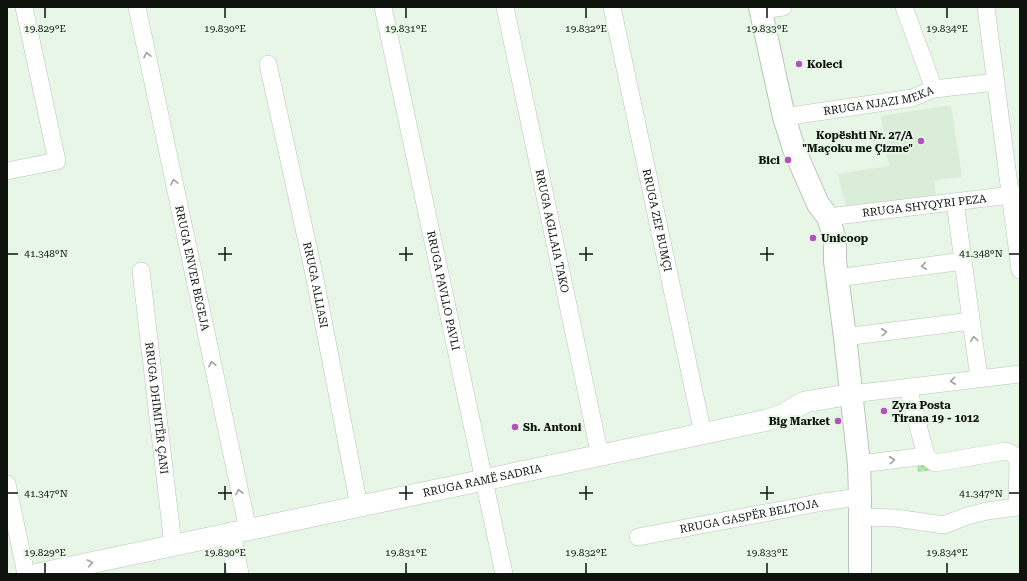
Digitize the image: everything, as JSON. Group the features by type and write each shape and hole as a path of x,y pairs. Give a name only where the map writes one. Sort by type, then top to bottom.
{"main road":[{"path":"760,9 784,117 794,149 818,204 828,217 835,240 835,261 846,337 859,464 860,574"}],"street":[{"path":"7,171 57,161 24,7"},
{"name":"RRUGA ENVER BEGEJA","path":"137,7 239,532"},
{"name":"RRUGA PAVLLO PAVLI","path":"383,7 504,574"},
{"name":"RRUGA AGLLAIA TAKO","path":"505,7 600,456"},
{"name":"RRUGA ZEF BUMÇI","path":"612,7 703,434"},
{"path":"760,9 783,7"},
{"name":"RRUGA NJAZI MEKA","path":"784,117 912,98 934,89 904,7"},
{"path":"986,7 996,82 1015,194 1020,270"},
{"name":"RRUGA ALLIASI","path":"268,64 314,274 359,506"},
{"path":"934,89 996,82"},
{"name":"RRUGA SHYQYRI PEZA","path":"828,217 1015,194"},
{"path":"955,202 979,378"},
{"path":"837,278 963,260"},
{"name":"RRUGA DHIMITËR ÇANI","path":"141,271 173,546"},
{"path":"846,337 971,321"},
{"path":"852,394 1020,374"},
{"path":"860,507 895,518 944,525 981,513 1017,507 1018,460 1014,454 1006,451 935,463 926,456 908,387"},
{"name":"RRUGA RAMË SADRIA","path":"38,574 768,420 782,416 804,402 852,394"},
{"path":"859,464 926,456"},
{"path":"7,484 26,574"},
{"name":"RRUGA GASPËR BELTOJA","path":"638,537 823,502 860,507"},
{"path":"238,574 239,532"}],"shaded area":[{"name":"Kopështi Nr. 27/A \"Maçoku me Çizme\"","path":"951,105 962,177 934,180 936,195 846,206 838,174 889,166 881,116"}],"green space":[{"path":"916,459 937,470 918,472"}],"place":[{"name":"Koleci","path":"799,64"},
{"name":"Kopështi Nr. 27/A \"Maçoku me Çizme\"","path":"921,141"},
{"name":"Bici","path":"788,160"},
{"name":"Unicoop","path":"813,238"},
{"name":"Zyra Posta Tirana 19 - 1012","path":"884,411"},
{"name":"Big Market","path":"838,421"},
{"name":"Sh. Antoni","path":"515,427"}]}
